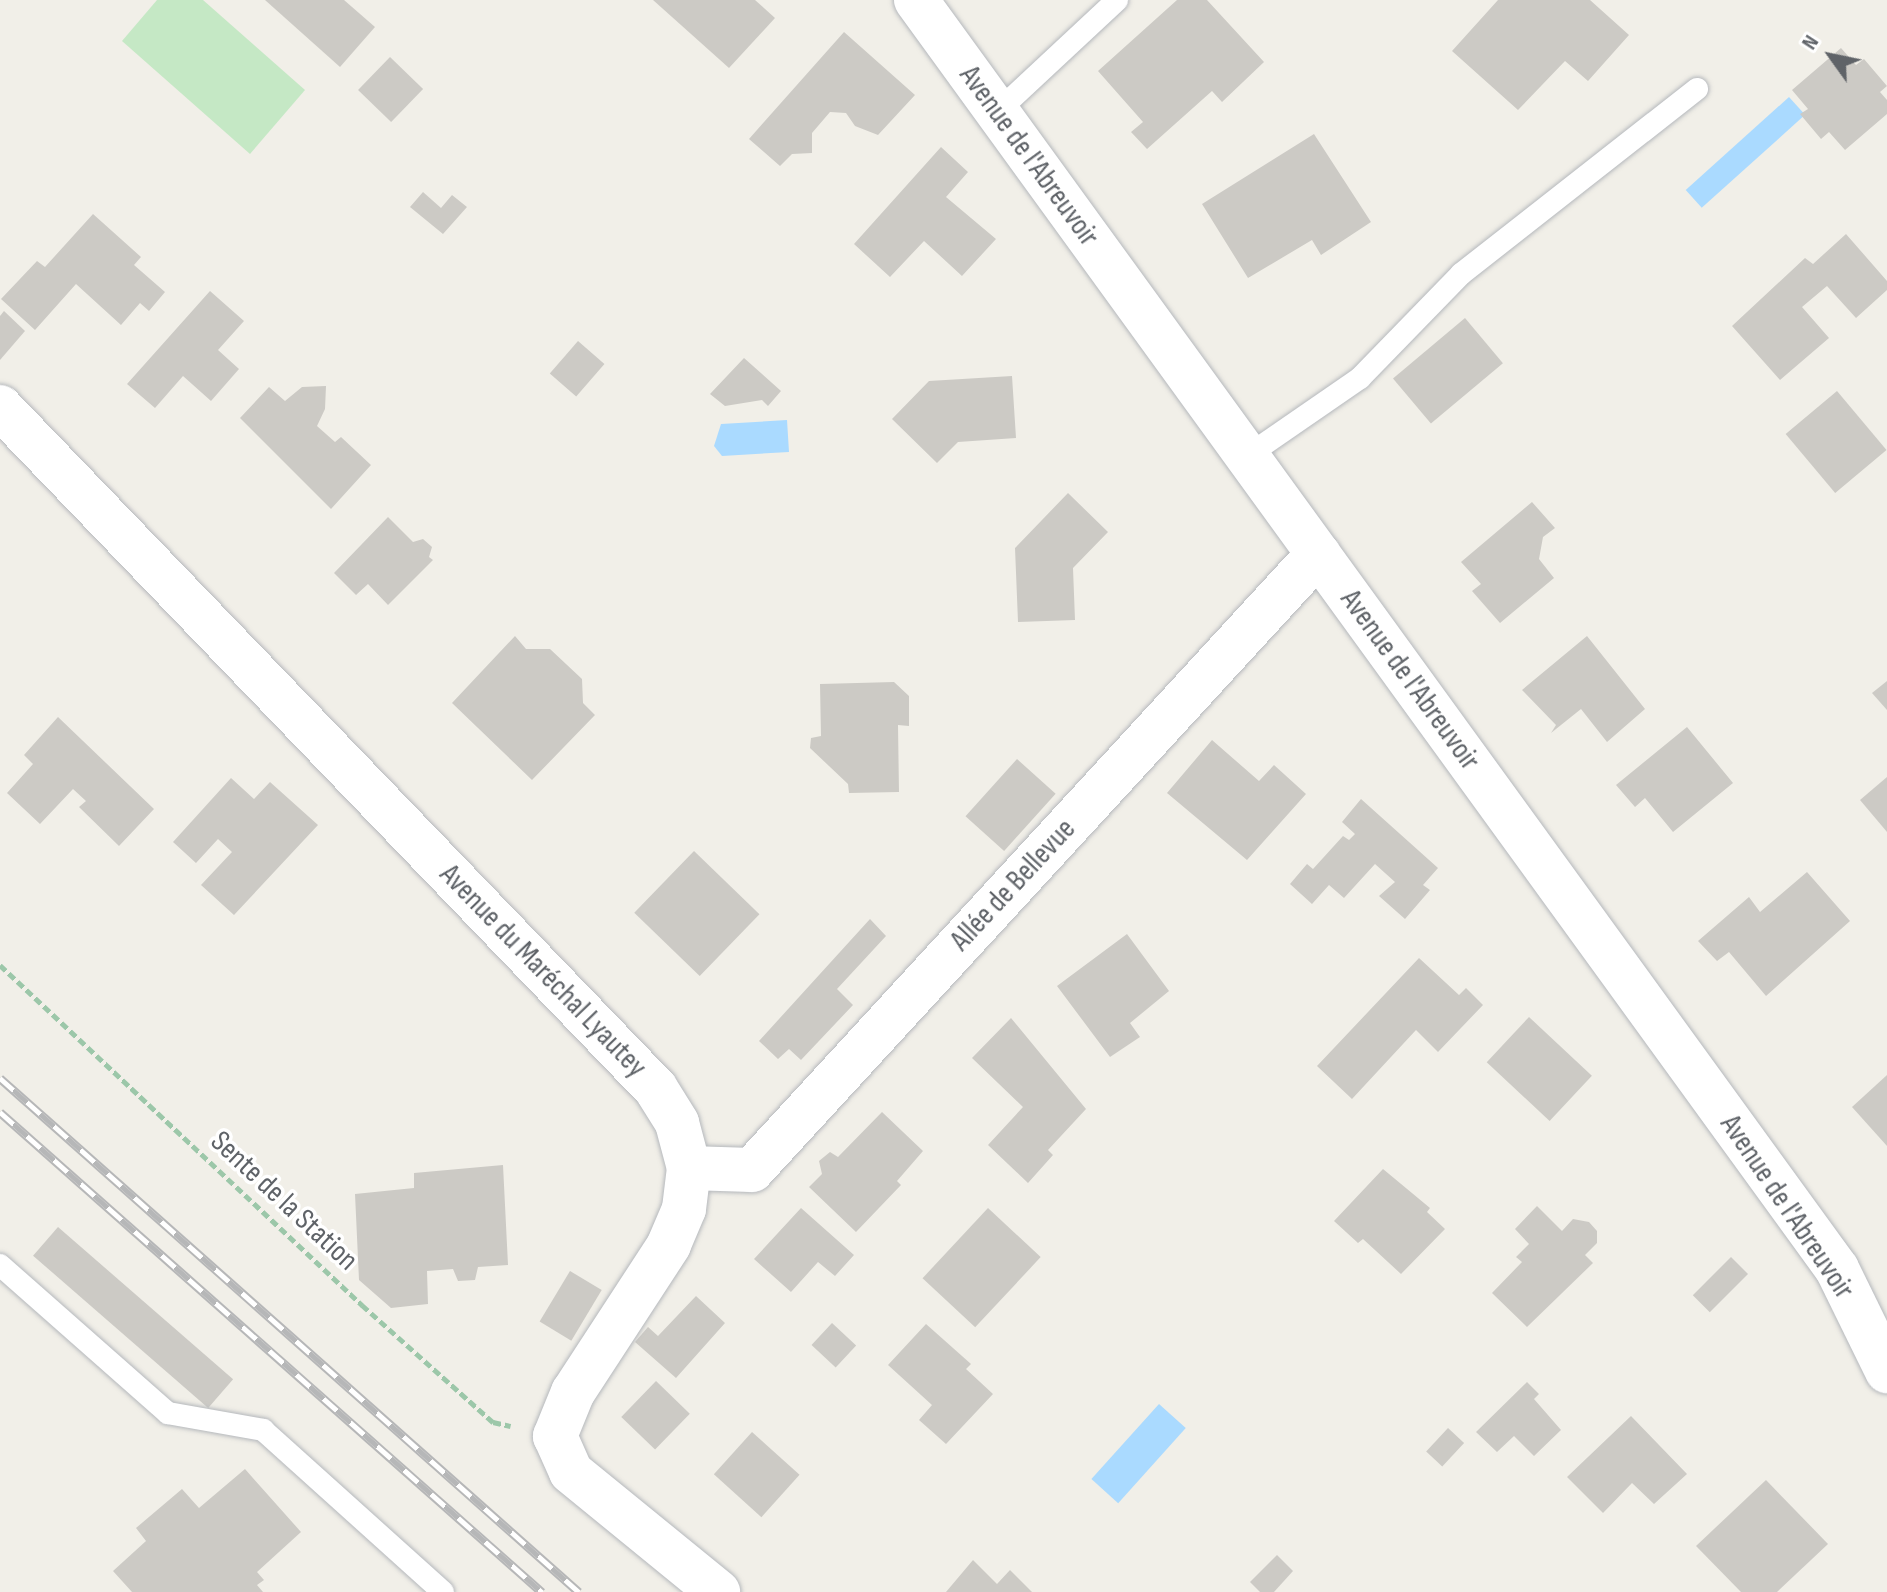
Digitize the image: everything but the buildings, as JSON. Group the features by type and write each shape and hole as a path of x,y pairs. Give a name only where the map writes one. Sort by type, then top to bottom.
{"street":[{"name":"Avenue de l'Abreuvoir","path":"916,0 1837,1269 1887,1371"},
{"name":"Avenue du Maréchal Lyautey","path":"0,407 656,1089 677,1123 689,1168 684,1209 669,1245 573,1392 555,1436"},
{"name":"Allée de Bellevue","path":"689,1168 752,1170 1318,554"},
{"path":"555,1436 571,1472 718,1592"}],"lane":[{"path":"997,112 1117,0"},
{"path":"1247,456 1360,378 1461,274 1697,89"},
{"path":"0,1265 168,1413 263,1430 443,1592"}],"path":[{"name":"Sente de la Station","path":"0,965 493,1422 555,1436"}],"green space":[{"path":"157,0 203,0 305,90 250,154 122,41"}],"water":[{"path":"1789,97 1805,115 1702,208 1686,190"},
{"path":"787,420 789,452 722,456 714,446 721,424"},
{"path":"1159,1404 1186,1428 1118,1503 1091,1479"}],"railway":[{"path":"0,1078 579,1592"},
{"path":"0,1112 542,1592"}]}
